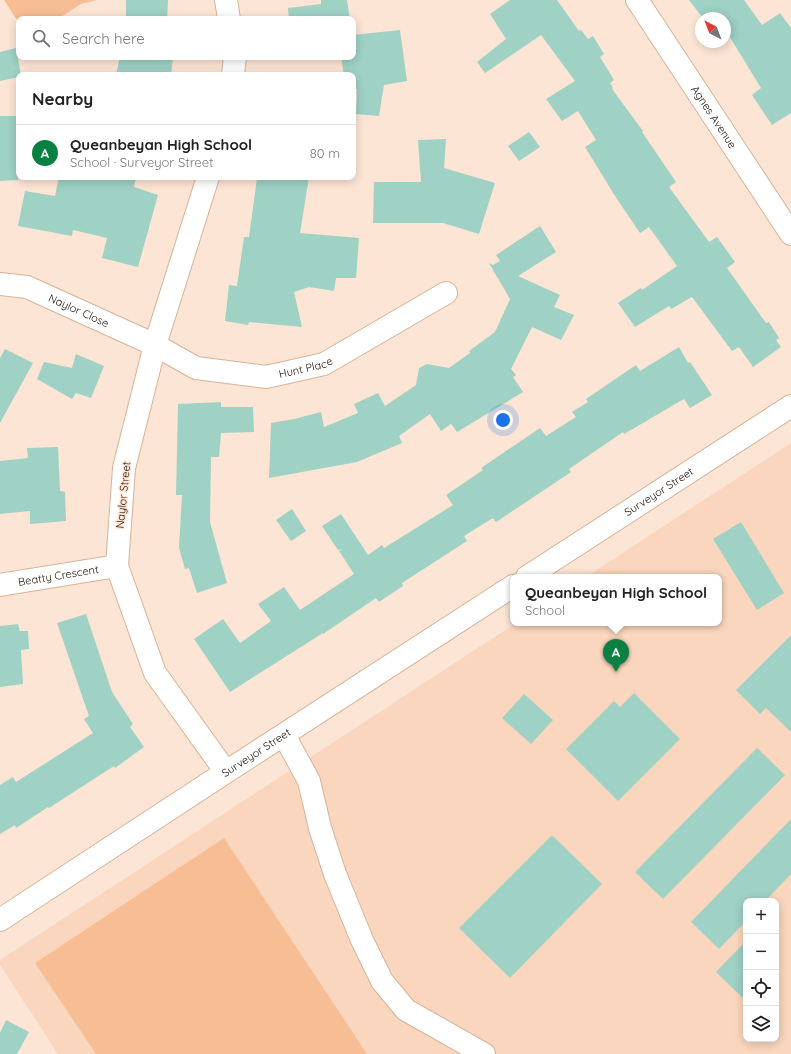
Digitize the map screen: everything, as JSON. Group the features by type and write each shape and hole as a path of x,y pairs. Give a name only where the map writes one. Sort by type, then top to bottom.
{"street":[{"path":"226,0 229,16"},
{"name":"Agnes Avenue","path":"637,0 791,234"},
{"path":"233,72 235,60"},
{"name":"Naylor Street","path":"207,180 155,345 124,468 117,566 155,673 226,772"},
{"name":"Naylor Close","path":"0,284 27,287 155,345"},
{"name":"Hunt Place","path":"155,345 196,368 266,377 324,364 446,293"},
{"name":"Surveyor Street","path":"532,574 791,406"},
{"name":"Beatty Crescent","path":"0,585 117,566"},
{"name":"Surveyor Street","path":"0,920 510,588"},
{"path":"284,735 309,781 320,828 335,874 362,940 382,981 406,1010 484,1054"}],"shaded area":[{"path":"4,0 97,0 81,4 63,16 16,16 16,18"},
{"path":"791,443 791,1054 58,1054 0,965 0,960 511,626 722,626 722,574 591,574"},
{"path":"224,838 367,1054 96,1054 35,963"}],"building":[{"path":"126,0 168,0 167,16 126,16"},
{"path":"321,0 347,0 350,16 289,16 288,8 321,4"},
{"path":"510,0 557,0 579,31 581,30 588,39 593,36 604,54 600,57 614,80 610,83 613,88 612,89 643,131 642,132 676,182 669,187 709,242 717,237 735,262 727,268 766,323 769,322 779,338 776,340 781,347 753,367 739,347 732,351 692,297 671,309 669,306 635,327 618,303 641,288 642,290 677,266 649,227 640,233 615,196 585,147 596,140 578,111 562,121 546,99 575,81 541,35 485,73 477,62 506,39 490,14"},
{"path":"689,0 744,0 762,25 780,13 791,28 791,113 772,125 752,95 761,88 731,39 731,12 698,12"},
{"path":"400,30 407,81 384,85 379,116 356,114 356,72 344,72 342,60 356,60 356,35"},
{"path":"16,48 16,60 18,60 20,72 16,72 16,78 0,81 0,52"},
{"path":"119,60 173,60 171,72 117,72"},
{"path":"0,116 16,116 16,180 18,180 0,181"},
{"path":"529,132 540,147 519,161 508,146"},
{"path":"446,139 444,168 495,183 479,234 443,223 373,223 374,182 421,182 418,140"},
{"path":"58,180 135,180 134,187 158,195 138,267 102,258 107,238 73,230 72,236 18,226 25,191 55,196"},
{"path":"257,180 309,180 300,233 359,238 356,278 336,278 334,291 309,287 294,292 302,327 249,322 248,325 225,321 229,285 237,286 244,237 249,237"},
{"path":"540,226 556,252 518,276 560,295 554,307 574,315 561,340 532,327 511,369 516,375 513,377 523,392 457,432 451,424 441,431 430,414 399,436 402,443 357,462 269,478 271,423 321,412 324,427 358,413 354,404 378,393 385,406 416,385 419,368 427,364 449,368 495,332 510,299 489,263 493,265 500,261 496,255"},
{"path":"679,347 688,363 690,362 712,395 690,408 684,399 624,434 623,432 569,469 571,472 496,522 493,518 464,536 467,541 402,583 403,586 379,602 376,598 323,634 230,692 194,639 223,619 240,643 271,621 258,604 284,587 300,610 354,574 339,551 343,549 338,550 322,526 341,514 368,555 382,545 384,548 453,505 446,495 483,470 481,468 540,428 546,436 576,417 572,412 588,402 586,399 636,365 640,371"},
{"path":"5,349 33,363 0,423 0,358"},
{"path":"76,354 104,366 91,398 76,393 72,399 37,379 44,362 72,368"},
{"path":"221,402 221,407 253,407 254,432 221,433 219,457 211,457 210,522 227,583 197,593 189,568 185,569 179,548 182,495 176,495 178,404"},
{"path":"58,447 60,491 65,492 66,521 30,524 30,511 0,514 0,461 28,458 27,448"},
{"path":"292,509 306,531 291,541 276,520"},
{"path":"741,522 784,593 757,610 713,539"},
{"path":"86,614 112,692 133,724 130,727 144,747 115,768 114,766 16,828 15,825 0,834 0,785 13,777 16,782 93,733 84,719 89,716 57,623"},
{"path":"18,624 20,631 28,631 29,649 21,650 23,684 0,687 0,626"},
{"path":"791,635 791,732 766,708 760,714 736,690"},
{"path":"634,693 680,739 618,801 566,749 614,701 620,707"},
{"path":"524,694 553,720 531,744 502,718"},
{"path":"757,748 785,775 663,899 635,872"},
{"path":"791,819 791,874 768,898 743,898 743,924 719,949 691,922"},
{"path":"552,835 602,884 510,978 459,928"},
{"path":"743,944 743,998 716,972"},
{"path":"6,1020 29,1032 17,1054 0,1054 0,1033"}],"place":[{"name":"Queanbeyan High School","path":"616,672"}]}
